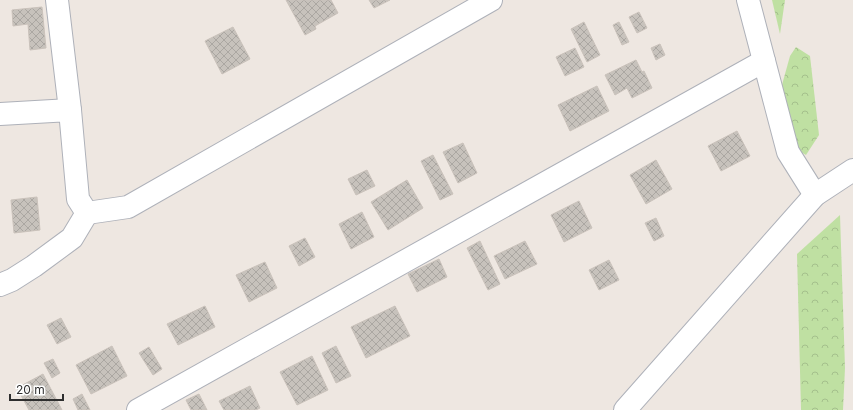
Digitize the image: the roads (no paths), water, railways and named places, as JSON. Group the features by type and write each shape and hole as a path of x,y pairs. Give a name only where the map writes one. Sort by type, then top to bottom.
{"street":[{"path":"57,0 70,110 78,199 87,213"},
{"path":"87,213 128,207 491,0"},
{"path":"748,0 788,152 815,195"},
{"path":"138,410 764,62"},
{"path":"0,114 70,110"},
{"path":"625,410 815,195 853,170"},
{"path":"0,285 12,280 34,266 72,238 87,213"}]}
